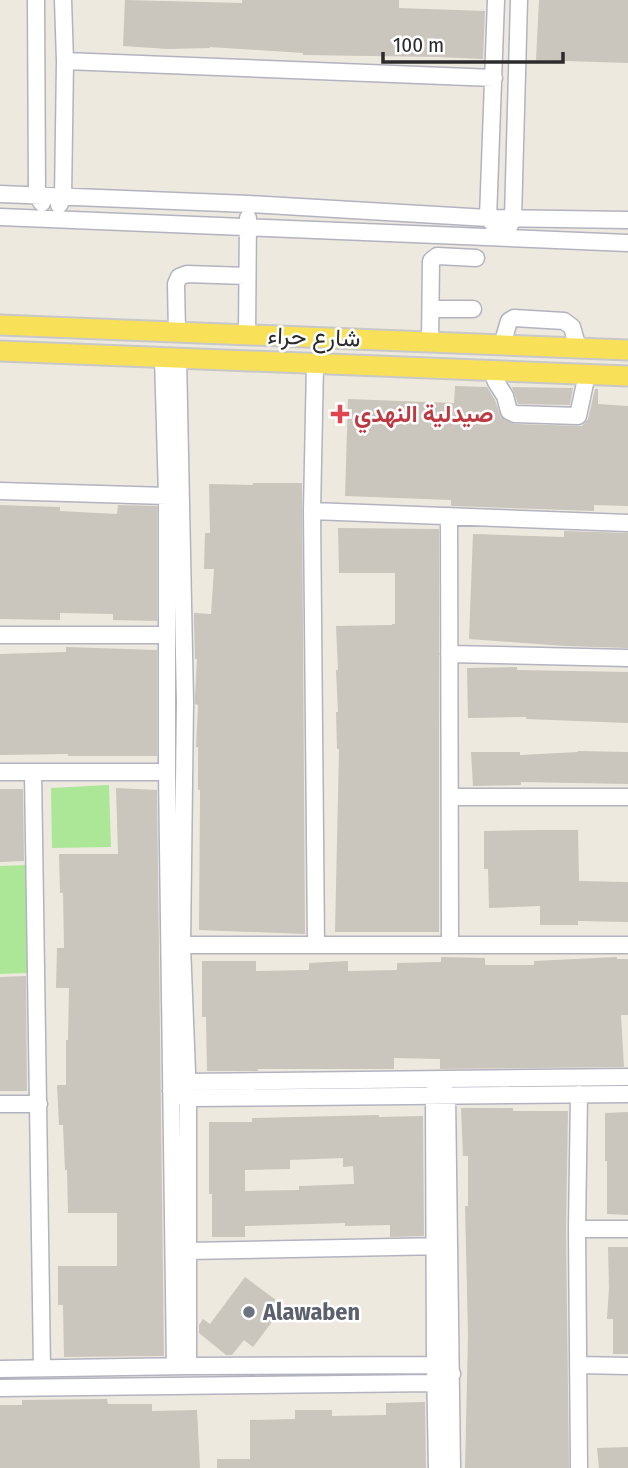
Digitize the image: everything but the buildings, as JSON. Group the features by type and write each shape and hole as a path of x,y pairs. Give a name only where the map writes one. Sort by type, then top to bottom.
{"main road":[{"name":"شارع حراء","path":"0,325 628,350"},
{"path":"72,327 75,354"},
{"name":"شارع حراء","path":"0,351 628,376"}],"street":[{"path":"36,0 37,196 53,218"},
{"path":"53,218 63,198 63,0"},
{"path":"496,0 488,218 504,239"},
{"path":"504,239 513,218 519,0"},
{"path":"65,61 494,78"},
{"path":"0,194 248,204 488,218 628,220"},
{"path":"247,334 248,204"},
{"path":"0,217 628,243"},
{"path":"430,342 431,261 437,256 476,258"},
{"path":"177,332 176,284 179,277 187,274 247,276"},
{"path":"430,309 473,309"},
{"path":"502,345 509,321 514,318 564,320 572,327 578,348"},
{"path":"170,357 167,772 171,1091 181,1366"},
{"path":"170,357 185,702 182,945 187,1090 187,1251 181,1366"},
{"path":"315,364 312,511 316,945"},
{"path":"492,370 509,411 527,415 578,416 587,374"},
{"path":"0,491 167,496"},
{"path":"312,511 628,523"},
{"path":"449,516 450,945"},
{"path":"0,635 167,635"},
{"path":"449,654 628,658"},
{"path":"167,704 185,702"},
{"path":"0,772 167,772"},
{"path":"33,772 42,1368"},
{"path":"450,797 628,797"},
{"path":"182,945 628,945"},
{"path":"440,1090 628,1077"},
{"path":"171,1091 440,1090 628,1094"},
{"path":"440,1090 442,1246 452,1374 453,1468"},
{"path":"579,1094 579,1468"},
{"path":"0,1104 38,1104"},
{"path":"577,1228 628,1229"},
{"path":"187,1251 442,1246"},
{"path":"438,1468 435,1365 442,1246"},
{"path":"0,1369 435,1365 452,1374"},
{"path":"578,1365 628,1366"},
{"path":"242,1366 242,1385"},
{"path":"0,1388 436,1383 452,1374"}],"green space":[{"path":"109,785 111,847 52,848 51,788"},
{"path":"26,865 27,973 0,974 0,866"}],"place":[{"name":"صيدلية النهدي","path":"340,414"},
{"name":"Alawaben","path":"249,1312"}]}
